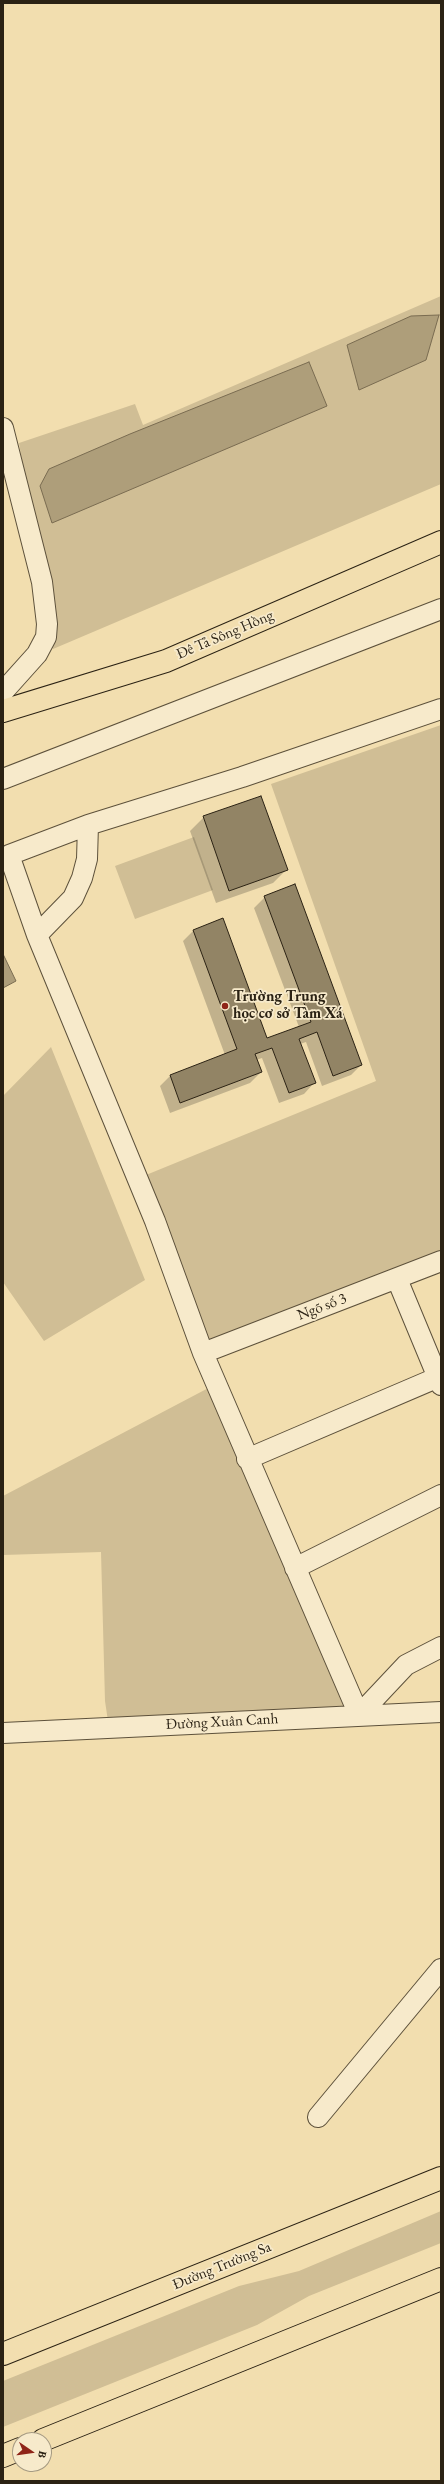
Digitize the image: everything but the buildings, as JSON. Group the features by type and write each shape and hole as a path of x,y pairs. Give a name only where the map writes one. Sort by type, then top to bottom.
{"main road":[{"name":"Đê Tả Sông Hồng","path":"3,712 166,661 441,542"},
{"name":"Đường Trường Sa","path":"3,2354 441,2178"},
{"path":"52,2436 441,2279"}],"street":[{"path":"3,428 42,582 47,624 46,637 37,654 3,692"},
{"path":"3,779 441,609"},
{"path":"441,709 264,770 88,825 9,855 37,935 155,1221 203,1353 247,1459 360,1715 406,1664 441,1647"},
{"path":"37,935 72,898 82,878 87,859 88,825"},
{"name":"Ngõ số 3","path":"203,1353 441,1261"},
{"path":"247,1459 440,1379 397,1279"},
{"path":"295,1568 441,1495"},
{"name":"Đường Xuân Canh","path":"3,1733 441,1712"},
{"path":"318,2117 441,1969"}],"shaded area":[{"path":"441,296 441,484 53,649 19,443 135,404 143,425"},
{"path":"439,315 426,360 359,390 347,345 411,316"},
{"path":"309,362 327,406 52,523 40,486 49,469 130,434"},
{"path":"441,725 441,1260 203,1353 146,1175 376,1081 271,784"},
{"path":"194,837 213,890 135,919 115,866"},
{"path":"3,954 16,981 3,988"},
{"path":"51,1047 145,1280 44,1341 3,1282 3,1096"},
{"path":"216,1384 359,1715 109,1728 105,1701 101,1552 3,1555 3,1496"},
{"path":"441,2211 441,2243 309,2296 257,2325 3,2427 3,2381 239,2286 299,2271"}],"place":[{"name":"Trường Trung học cơ sở Tàm Xá","path":"225,1006"}]}
